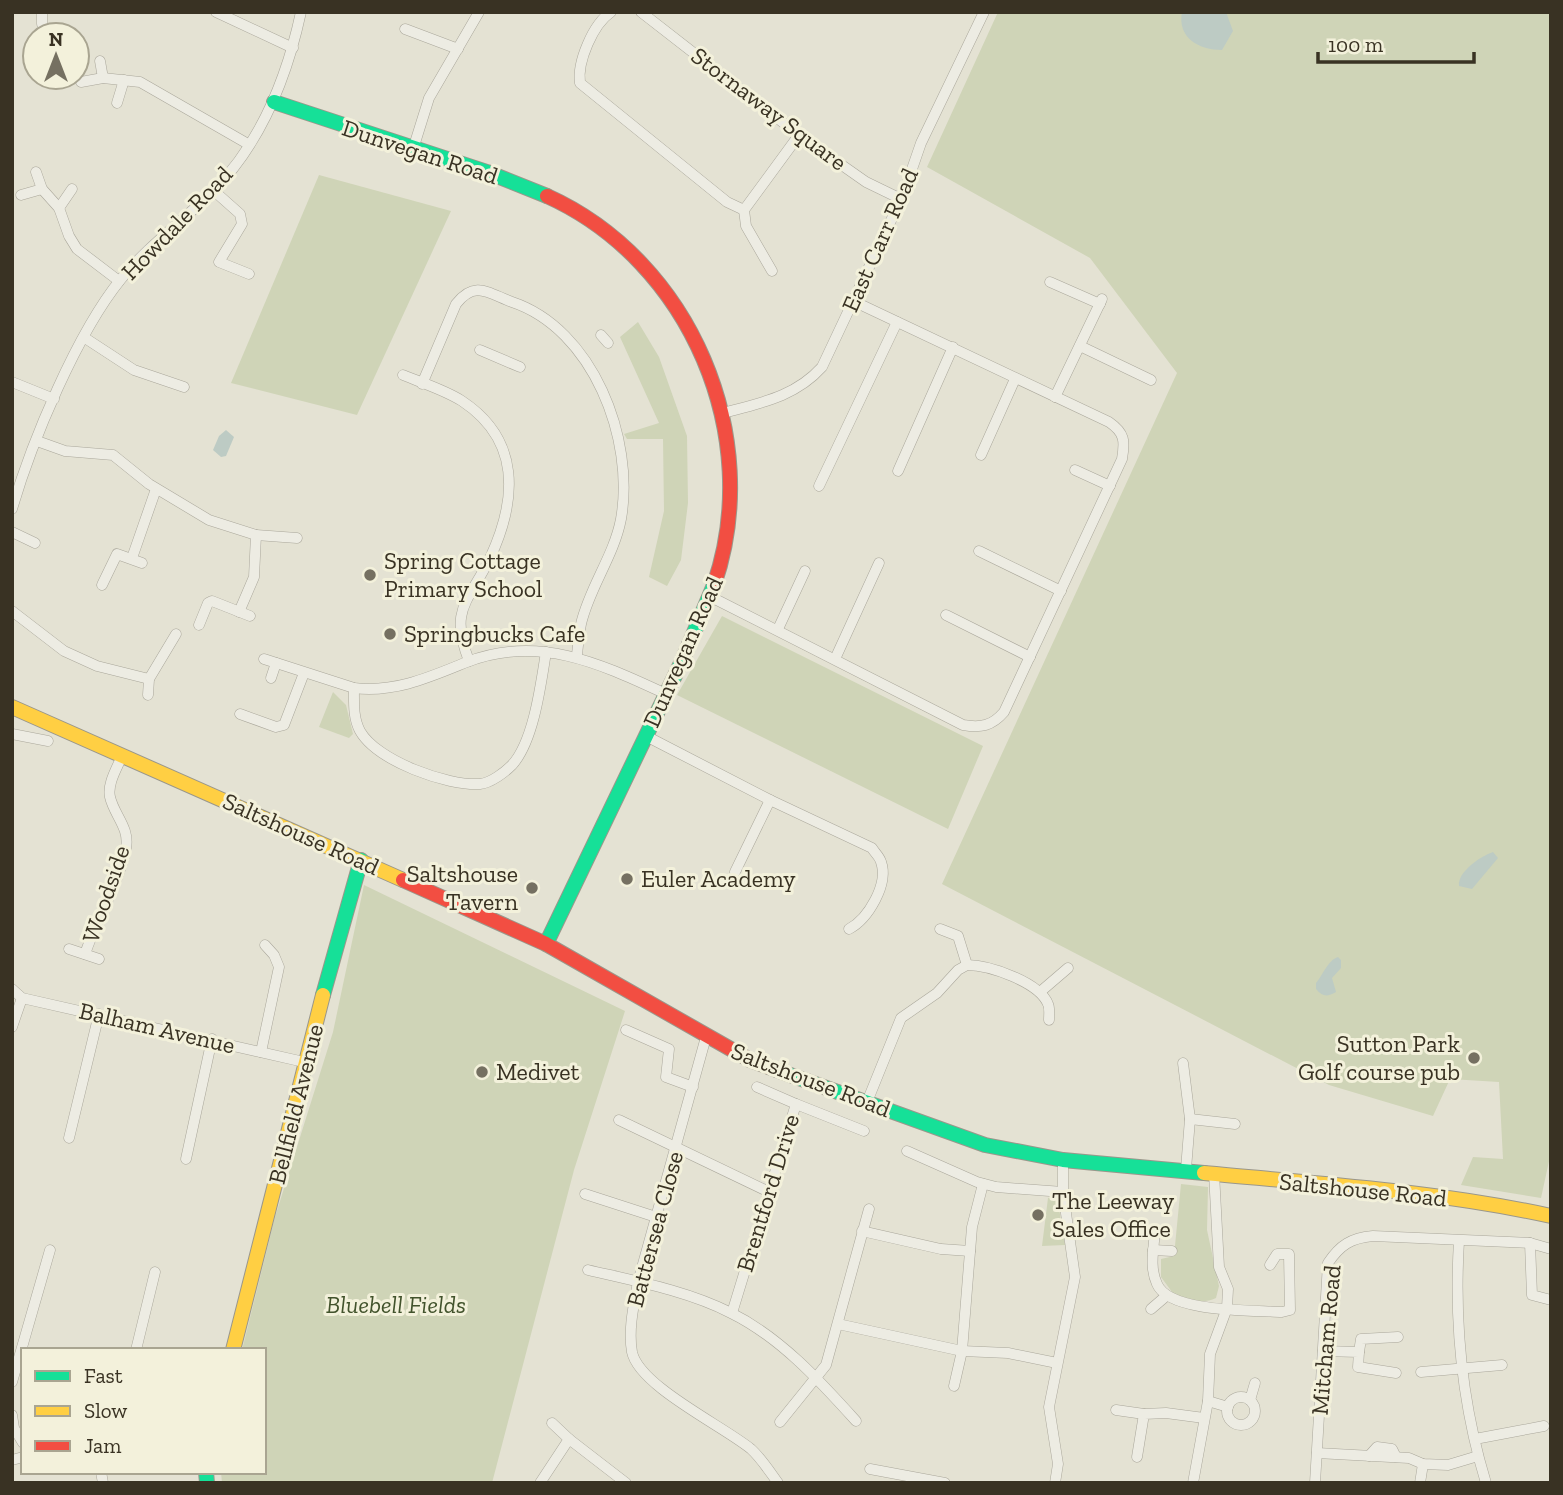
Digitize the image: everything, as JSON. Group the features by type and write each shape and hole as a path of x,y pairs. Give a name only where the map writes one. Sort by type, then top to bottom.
{"street":[{"path":"216,12 293,48"},
{"name":"Howdale Road","path":"12,509 14,496 54,399 85,338 119,281 138,259 214,190 248,144 274,102 293,48 301,12"},
{"path":"414,146 429,98 479,12"},
{"path":"611,12 601,21 578,71 580,83 727,202 744,210"},
{"name":"Stornaway Square","path":"641,12 799,135 866,182 901,199"},
{"name":"East Carr Road","path":"723,413 784,396 806,385 822,367 901,199 921,143 984,12"},
{"path":"405,29 458,49"},
{"path":"100,61 103,78"},
{"path":"91,80 103,78 140,82 248,144"},
{"path":"117,103 124,80"},
{"name":"Dunvegan Road","path":"274,102 319,121 414,146 559,202 599,227 630,253 668,296 691,329 723,413 730,457 729,513 726,547 711,597 546,944"},
{"path":"773,264 746,226 744,210 799,135"},
{"path":"36,172 42,189 59,208 77,249 119,281"},
{"path":"21,195 42,189"},
{"path":"59,208 72,190"},
{"path":"214,190 240,214 242,223 219,262 249,274"},
{"path":"1050,282 1101,302 1055,397"},
{"path":"422,384 456,303 465,293 476,289 518,303 554,324 587,363 610,408 623,463 621,519 608,562 581,622 577,655"},
{"path":"711,597 963,725 980,727 997,720 1004,712 1122,460 1125,440 1119,429 853,301"},
{"path":"818,486 897,321"},
{"path":"85,338 134,370 184,387"},
{"path":"1080,346 1151,380"},
{"path":"898,471 953,347"},
{"path":"480,349 520,367"},
{"path":"403,375 460,400 477,413 498,438 508,470 510,493 506,518 490,558 462,607 458,621 469,662"},
{"path":"981,455 1015,379"},
{"path":"12,382 54,399"},
{"path":"37,441 65,451 113,455 156,489 209,520 257,535 297,538"},
{"path":"1075,470 1110,486"},
{"path":"132,558 156,489"},
{"path":"12,532 35,542"},
{"path":"239,612 254,577 257,535"},
{"path":"979,551 1061,591"},
{"path":"102,585 117,554 142,563"},
{"path":"835,659 879,563"},
{"path":"778,629 805,571"},
{"path":"199,625 208,603 212,601 250,616"},
{"path":"12,611 64,651 97,666 149,679"},
{"path":"946,615 1030,657"},
{"path":"148,695 149,679 176,634"},
{"path":"264,659 368,690 408,685 469,662 511,651 546,652 577,655 666,694"},
{"path":"354,688 354,714 361,732 378,747 408,767 444,779 482,784 504,773 522,748 531,723 546,652"},
{"path":"271,678 276,663"},
{"path":"293,734 286,731 285,725 304,673"},
{"name":"Saltshouse Road","path":"12,707 546,944 614,980 706,1037 750,1060 985,1145 1063,1160 1186,1169 1474,1202 1551,1216"},
{"path":"240,714 276,727 285,725"},
{"path":"12,734 48,741"},
{"path":"646,736 770,800 872,848 881,862 881,885 861,923 849,929"},
{"name":"Woodside","path":"85,954 96,920 109,900 127,845 126,831 109,796 111,780 122,756"},
{"path":"735,872 770,800"},
{"name":"Bellfield Avenue","path":"233,1348 304,1062 361,860"},
{"path":"940,929 958,936 967,965"},
{"path":"261,1052 279,967 274,954 265,945"},
{"name":"Woodside","path":"69,949 99,959"},
{"path":"867,1102 901,1018 937,993 958,970 967,965 1006,973 1040,992 1049,1005 1049,1020"},
{"path":"1040,992 1068,968"},
{"path":"12,989 22,998 12,1027"},
{"name":"Balham Avenue","path":"22,998 304,1062"},
{"path":"69,1138 99,1014"},
{"path":"626,1030 669,1049 666,1077 692,1087"},
{"name":"Battersea Close","path":"706,1037 638,1282 631,1317 632,1354 658,1388 699,1412 753,1451 778,1483"},
{"path":"187,1159 212,1039"},
{"path":"1186,1169 1190,1119 1183,1068 1197,1071"},
{"path":"757,1087 796,1104"},
{"name":"Brentford Drive","path":"732,1313 767,1191 796,1104 864,1131"},
{"path":"1190,1119 1229,1120"},
{"path":"620,1120 767,1191"},
{"path":"907,1151 983,1184 1062,1192"},
{"path":"1055,1483 1058,1464 1049,1407 1075,1277 1062,1192 1063,1160"},
{"path":"1197,1482 1208,1401 1210,1354 1227,1308 1228,1289 1219,1267 1214,1173"},
{"path":"954,1386 962,1351 972,1227 983,1184"},
{"path":"585,1194 656,1217"},
{"path":"780,1422 818,1379 826,1365 869,1209"},
{"path":"1155,1230 1152,1266 1157,1285 1165,1297 1190,1305 1282,1312 1290,1310 1289,1254 1277,1254 1270,1265"},
{"path":"862,1231 941,1249 970,1251"},
{"name":"Mitcham Road","path":"1315,1483 1328,1263 1337,1250 1354,1238 1530,1243 1551,1250"},
{"path":"1459,1241 1457,1283 1463,1391 1486,1483"},
{"path":"1530,1243 1532,1295 1551,1300"},
{"path":"22,1348 50,1250"},
{"path":"1153,1250 1172,1251"},
{"path":"588,1270 638,1282 732,1313 818,1379 856,1421"},
{"path":"136,1348 155,1272"},
{"path":"1151,1309 1165,1297"},
{"path":"838,1324 962,1351 1008,1353 1057,1363"},
{"path":"1396,1373 1358,1367 1362,1339 1398,1337"},
{"path":"12,1382 21,1351"},
{"path":"1323,1351 1359,1352"},
{"path":"1425,1369 1462,1370 1502,1365"},
{"path":"1250,1400 1255,1383"},
{"path":"1237,1398 1250,1400 1255,1407 1254,1416 1244,1424 1231,1420 1228,1407 1237,1398"},
{"path":"1208,1401 1228,1407"},
{"path":"1116,1410 1204,1418"},
{"path":"1136,1457 1144,1414"},
{"path":"12,1415 14,1428 21,1440"},
{"path":"552,1423 626,1483"},
{"path":"1475,1439 1544,1426"},
{"path":"540,1483 569,1439"},
{"path":"1317,1452 1409,1458 1423,1464 1448,1465 1478,1457"},
{"path":"1420,1483 1423,1464"},
{"path":"870,1469 944,1483"}],"green space":[{"path":"998,12 1551,12 1551,1152 1541,1198 1461,1185 1473,1157 1503,1159 1499,1082 1450,1079 1433,1116 1329,1085 942,884 1177,373 1090,258 927,167"},
{"path":"319,175 451,211 357,415 231,383"},
{"path":"638,322 659,357 687,436 688,503 681,560 667,586 649,577 664,511 663,439 627,439 624,434 659,423 620,337"},
{"path":"722,616 983,746 948,829 677,695"},
{"path":"333,692 346,705 353,734 349,738 319,727"},
{"name":"Bluebell Fields","path":"364,885 625,1011 574,1170 492,1483 222,1483 221,1474 266,1474 266,1348 242,1348 275,1217 333,1032"},
{"path":"1181,1184 1208,1187 1207,1230 1219,1286 1216,1298 1211,1300 1196,1301 1175,1296 1161,1277 1161,1259 1174,1256"},
{"path":"1057,1196 1065,1245 1042,1246 1048,1198"}],"shaded area":[{"path":"1182,12 1226,12 1233,31 1222,50 1205,48 1192,41 1183,29"},
{"path":"226,430 234,437 226,456 221,457 213,450 219,436"},
{"path":"1493,852 1498,858 1472,889 1459,886 1466,870"},
{"path":"1338,957 1341,960 1341,968 1332,978 1336,992 1323,995 1316,989 1316,983 1328,964"}],"traffic: fast":[{"path":"274,102 487,172 547,196"},
{"path":"546,944 682,661 714,585"},
{"path":"323,995 361,860"},
{"path":"782,1072 985,1145 1063,1160 1204,1173"},
{"path":"206,1474 207,1483"}],"traffic: slow":[{"path":"12,707 403,880"},
{"path":"234,1348 323,995"},
{"path":"1204,1173 1422,1194 1551,1216"}],"traffic: jam":[{"path":"547,196 598,225 641,263 677,309 704,359 722,414 730,471 727,528 714,585"},
{"path":"403,880 546,944 750,1060 782,1072"}],"place":[{"name":"Spring Cottage Primary School","path":"370,575"},
{"name":"Springbucks Cafe","path":"390,634"},
{"name":"Euler Academy","path":"627,879"},
{"name":"Saltshouse Tavern","path":"532,888"},
{"name":"Sutton Park Golf course pub","path":"1474,1058"},
{"name":"Medivet","path":"482,1072"},
{"name":"The Leeway Sales Office","path":"1038,1215"}]}
